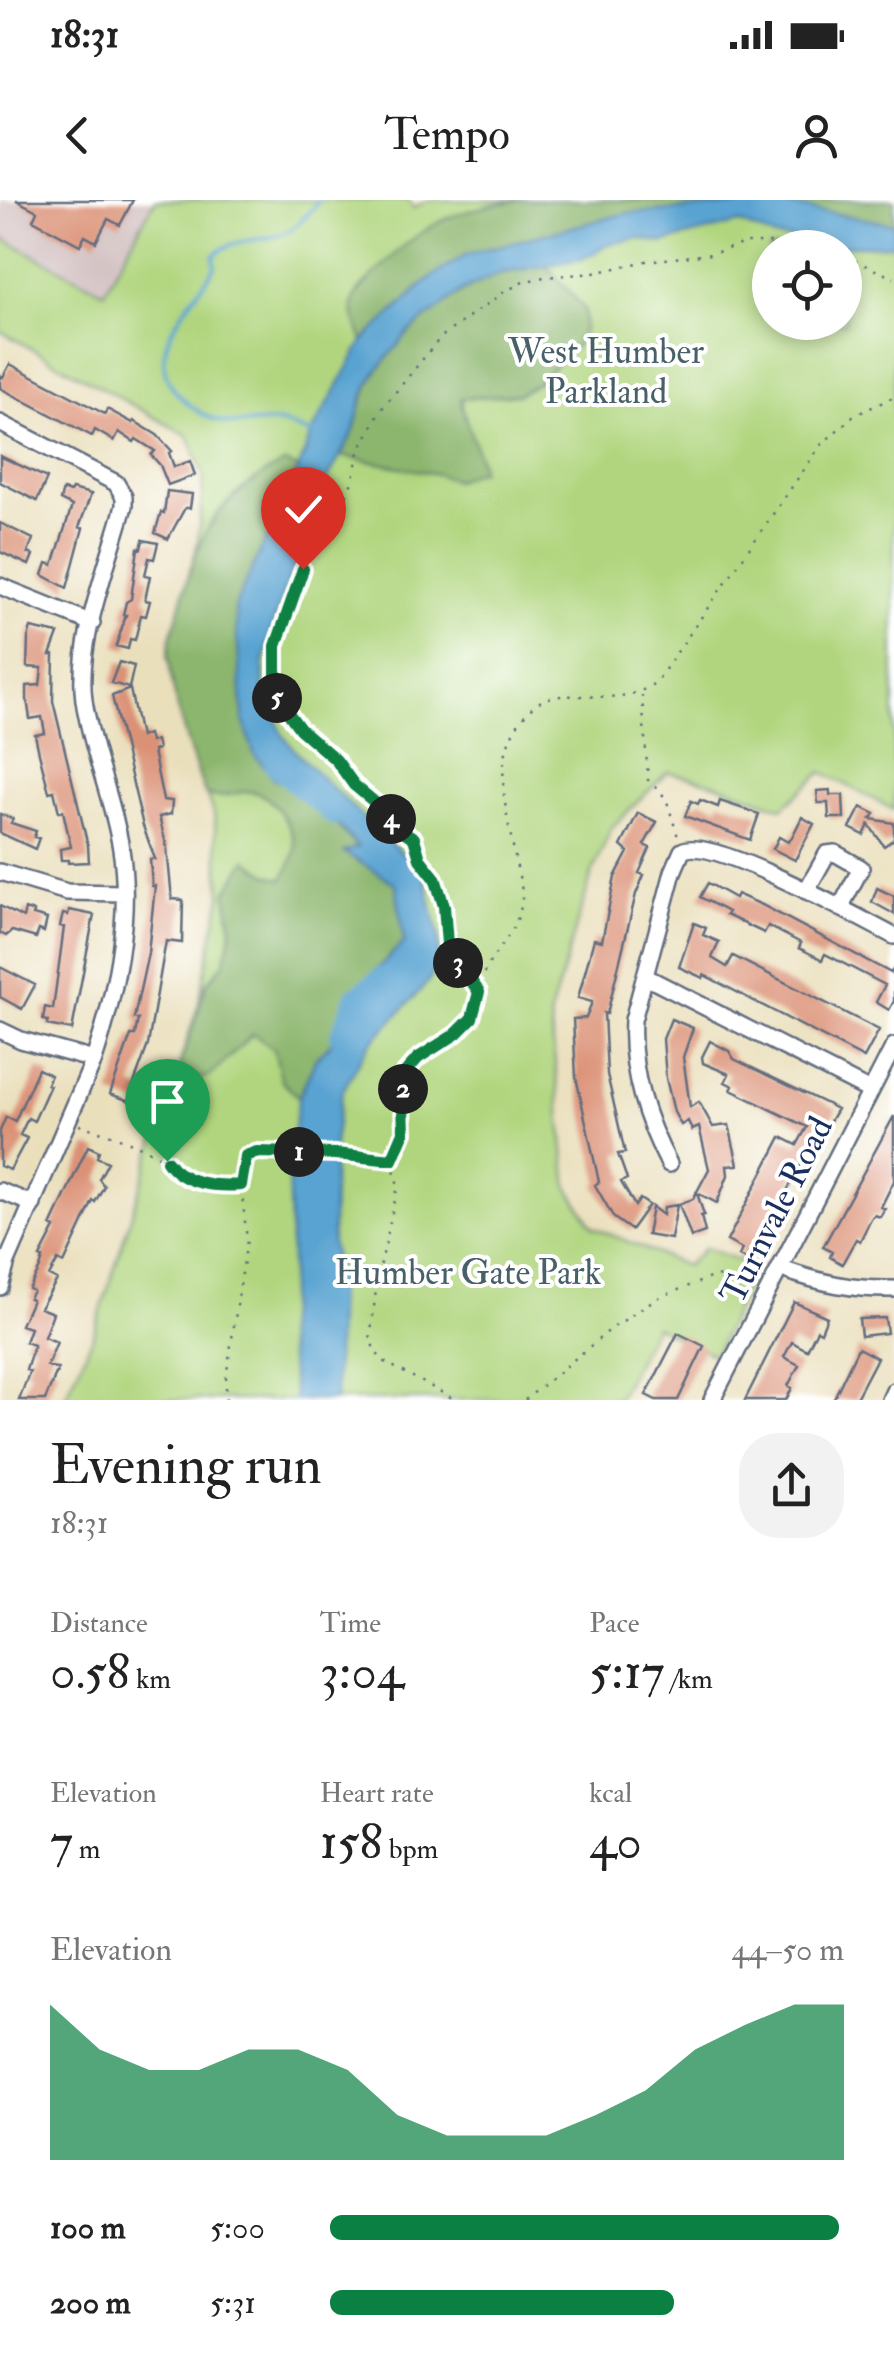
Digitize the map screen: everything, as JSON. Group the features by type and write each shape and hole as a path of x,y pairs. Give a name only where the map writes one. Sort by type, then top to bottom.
{"street":[{"path":"0,423 116,484 124,496 84,663 84,698 121,849 124,918 112,990 94,1060 0,1286"},
{"path":"0,586 92,623"},
{"path":"669,1164 653,1134 632,1044 634,1020 673,872 682,852 690,847 706,849 806,891 894,936"},
{"path":"806,891 827,854 836,853 860,868 840,908"},
{"path":"0,872 67,892 124,893"},
{"path":"646,977 870,1091"},
{"path":"0,1030 21,1040 94,1060"},
{"name":"Turnvale Road","path":"712,1400 894,1046"},
{"path":"0,1191 33,1204"},
{"path":"782,1269 832,1286 894,1290"},
{"path":"890,1400 894,1391"}],"path":[{"path":"479,992 447,944 444,906 435,878 420,859 414,838 398,828 385,811 354,785 336,760 300,729 276,696 276,646 303,569 337,526 358,452 380,411 442,337 504,292 544,277 711,254 752,242"},
{"path":"862,263 894,278"},
{"path":"456,1400 380,1360 370,1340 377,1282 398,1186 392,1160 404,1132 402,1076 418,1058 456,1034 472,1018 484,973 510,938 522,899 503,790 503,755 512,731 537,703 554,697 617,698 642,694 657,681 821,444 853,416 894,396"},
{"path":"642,694 648,780 666,798 682,852"},
{"path":"68,1122 113,1134 152,1152 184,1178 241,1185"},
{"path":"226,1400 247,1240 241,1185 246,1156 270,1151 392,1160"},
{"path":"526,1400 622,1320 655,1299 715,1276 771,1288"}],"shaded area":[{"path":"0,200 155,200 104,292 0,237"}],"green space":[{"path":"155,200 409,200 413,208 428,200 894,200 894,810 822,772 782,808 713,783 668,772 612,827 592,873 550,1014 568,1187 593,1227 686,1266 705,1248 757,1267 714,1355 655,1326 617,1400 64,1400 92,1339 199,1003 221,896 214,813 188,743 168,656 198,542 204,476 188,436 0,331 0,237 104,292"},
{"path":"520,200 894,200 894,224 775,203 430,278 363,341 353,313 354,300 393,256 425,230 457,214"},
{"path":"546,265 585,310 584,330 575,347 537,383 519,394 461,399 481,470 455,480 341,456 374,376 412,330 447,302 483,281 505,272"},
{"path":"284,463 299,468 235,606 294,782 358,848 345,853 396,884 404,942 374,972 328,1047 316,1058 299,1097 282,1082 274,1049 253,1034 210,1076 173,1085 207,983 224,963 232,930 226,893 246,860 268,875 283,879 295,849 282,814 261,794 205,794 178,711 169,646 194,559 213,521 241,490"}],"water":[{"path":"775,203 894,224 894,245 862,246 862,230 756,230 740,223 662,243 638,238 610,244 582,259 501,273 465,289 409,332 376,372 362,399 354,431 299,531 305,554 290,574 271,630 263,688 282,734 298,754 385,839 424,871 439,938 438,958 430,980 369,1045 342,1092 334,1143 332,1243 338,1276 335,1400 295,1400 285,1333 291,1266 288,1164 299,1097 316,1058 328,1047 374,972 404,942 396,884 344,852 358,847 302,786 275,780 254,754 243,719 235,606 311,434 363,341 430,278 467,254 627,213"}],"building":[{"path":"16,200 133,200 120,225 108,219 96,242 85,236 80,245 33,220 37,211"},
{"path":"10,364 105,414 107,409 134,421 157,435 172,451 169,453 174,467 190,461 195,475 168,485 151,455 155,451 136,439 134,442 119,432 114,441 95,430 92,436 0,388 0,375 3,377"},
{"path":"0,456 47,478 37,501 0,482"},
{"path":"63,490 91,494 79,527 83,528 67,588 43,575 47,563 53,565 72,506 60,500"},
{"path":"167,491 192,494 190,508 185,508 168,539 155,533 161,512 164,513"},
{"path":"0,523 33,539 29,565 0,552"},
{"path":"143,540 158,543 145,575 150,576 146,616 141,615 135,640 130,639 128,649 116,646"},
{"path":"31,628 58,634 50,655 54,655 53,701 89,862 61,860 60,849 71,847 63,811 59,812 54,791 49,792 39,753 35,735 45,733 42,717 30,719 27,699 27,686 40,685 42,668 27,667"},
{"path":"119,662 134,666 129,688 111,683"},
{"path":"130,689 140,737 148,734 150,742 156,740 158,749 153,751 163,800 172,801 171,814 159,817 167,848 172,899 183,900 182,943 166,941 148,1045 133,1086 149,1093 144,1106 110,1094 131,1035 135,1035 138,1019 134,1018 148,953 155,886 150,859 155,859 143,826 112,696"},
{"path":"830,790 830,795 843,795 844,818 829,818 828,803 818,803 817,791"},
{"path":"700,800 718,807 720,801 759,814 750,840 685,816 691,801 698,804"},
{"path":"861,807 875,814 871,819 894,823 894,839 884,846 869,825 864,835 850,828"},
{"path":"638,813 657,822 644,845 650,848 639,873 644,875 607,1014 604,1013 607,1074 625,1153 618,1154 627,1179 621,1182 635,1206 640,1199 649,1205 631,1230 614,1218 595,1185 599,1182 576,1077 573,1019 586,1018 592,1002 578,998 594,939 602,941 615,877 628,852 621,846"},
{"path":"0,814 13,819 11,823 36,831 34,837 39,838 35,849 0,833"},
{"path":"802,817 814,824 795,860 773,849 779,837 788,842 791,839"},
{"path":"708,883 735,898 737,894 762,905 891,973 894,968 894,1001 889,1010 876,1002 885,985 825,954 822,960 799,948 801,943 768,926 764,933 726,915 728,912 700,897"},
{"path":"877,888 894,896 894,914 872,902"},
{"path":"0,906 23,918 25,909 47,919 44,932 39,930 36,938 12,931 6,936 0,933"},
{"path":"69,910 94,915 72,1030 47,1025 48,1021 43,1020 45,1007 53,1009 64,927 60,926 63,914 68,915"},
{"path":"694,923 706,928 703,935 719,942 712,958 727,967 733,956 879,1030 864,1058 704,975 703,978 679,967"},
{"path":"0,967 35,985 22,1009 0,997"},
{"path":"671,1019 693,1028 683,1057 690,1107 699,1102 713,1127 729,1125 738,1165 727,1166 728,1175 717,1203 697,1193 705,1232 691,1237 679,1204 693,1199 709,1169 699,1127 692,1130 688,1121 681,1125 674,1112 663,1039"},
{"path":"710,1041 729,1051 734,1059 837,1109 808,1151 750,1261 739,1256 742,1249 727,1241 781,1137 797,1145 807,1127 731,1090 733,1086 725,1082 729,1074 703,1063"},
{"path":"38,1069 51,1075 47,1084 50,1085 34,1121 28,1118 20,1135 27,1138 10,1170 0,1166 0,1131 6,1117 15,1121"},
{"path":"894,1116 894,1181 881,1207 885,1209 880,1217 875,1215 871,1219 842,1264 823,1247"},
{"path":"88,1146 108,1162 99,1179 104,1186 64,1263 58,1260 49,1276 57,1280 40,1308 53,1313 44,1337 57,1342 47,1366 58,1369 45,1400 19,1400 34,1345 25,1342 30,1328 21,1325 32,1300 29,1298 33,1291 29,1289 55,1228 51,1226"},
{"path":"677,1205 671,1239 647,1235 652,1207 663,1215 664,1207"},
{"path":"794,1302 827,1317 821,1332 817,1330 807,1350 792,1342 784,1357 799,1365 786,1400 745,1400"},
{"path":"885,1318 887,1333 861,1336 859,1319"},
{"path":"678,1333 704,1346 678,1400 656,1400 646,1395"},
{"path":"858,1348 877,1358 855,1400 833,1400"}],"waterway":[{"path":"311,434 281,423 233,424 209,417 185,401 170,384 164,367 171,332 215,267 214,256 235,243 288,231 319,200"},
{"path":"273,764 334,816"},
{"path":"340,1036 355,997 383,976"}],"route":[{"path":"167,1161 175,1174 184,1178 227,1186 241,1185 246,1156 257,1152 392,1160 404,1132 402,1076 418,1058 456,1034 472,1018 479,992 447,944 444,906 435,878 420,859 414,838 404,834 385,811 354,785 324,747 300,729 276,696 276,646 303,569"}],"park label":[{"name":"West Humber Parkland","path":"606,371"},
{"name":"Humber Gate Park","path":"468,1272"}]}
